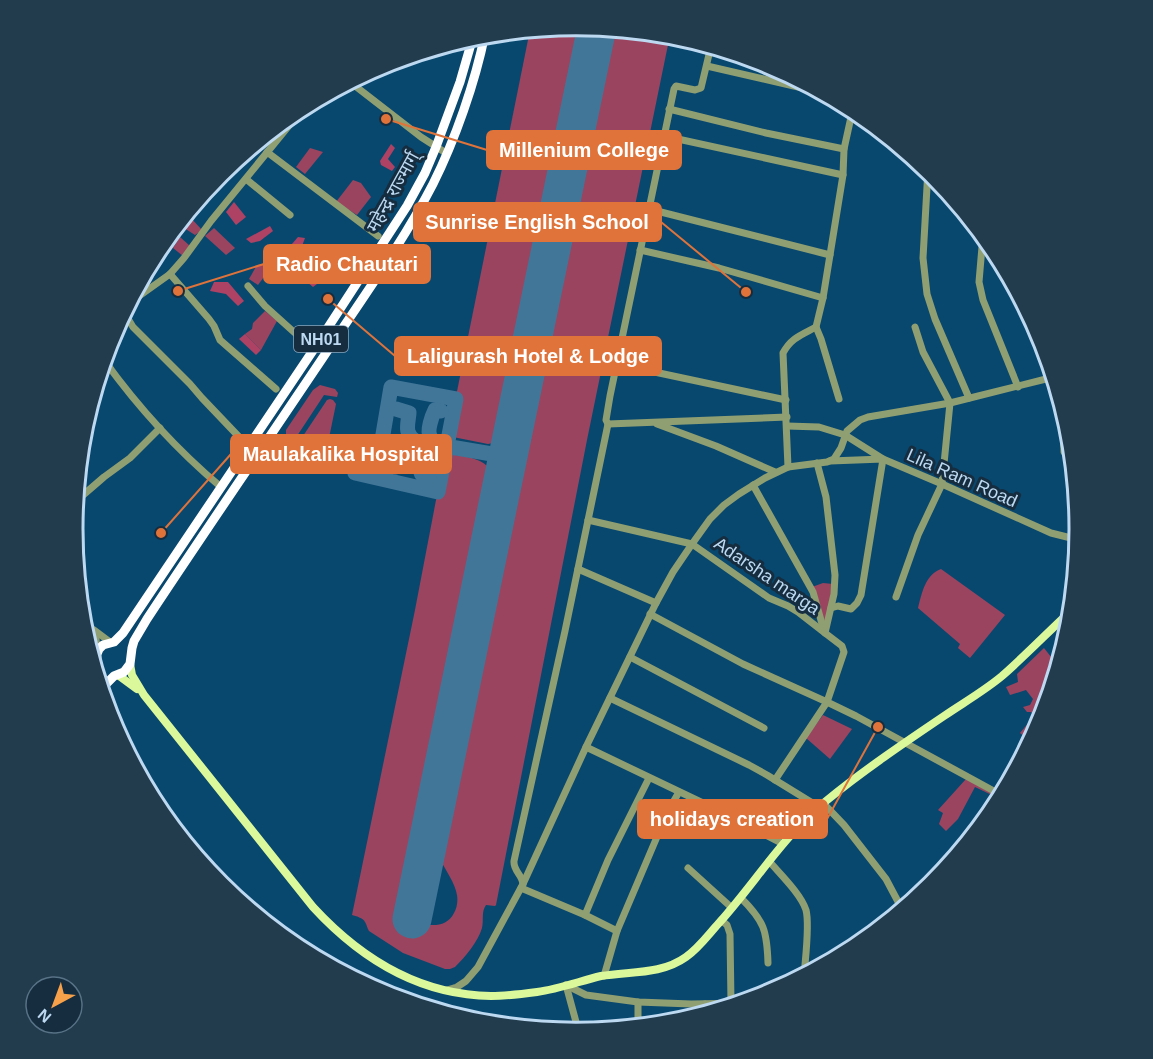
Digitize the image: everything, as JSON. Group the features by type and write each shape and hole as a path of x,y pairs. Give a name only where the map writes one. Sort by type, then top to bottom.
{"highway":[{"name":"महेन्द्र राज्मार्ग्","path":"108,683 116,675 124,672 130,661 134,641 147,619 407,228 433,183 446,153 471,86 482,45"},
{"name":"महेन्द्र राज्मार्ग्","path":"99,653 103,645 112,642 123,633 396,224 436,147 470,48"},
{"path":"112,642 123,645 127,649 130,661"},
{"path":"105,673 116,675"}],"main road":[{"path":"130,661 132,675 144,695 330,926 387,967 422,984 445,991 492,996 539,991 604,976 648,971 663,968 685,958 696,949 741,898 783,844 821,805 904,742 1001,677 1062,619"},
{"path":"116,675 144,695"}],"street":[{"path":"617,931 522,886 522,877 515,869 514,861 578,569 608,424 606,420 617,364 674,88 676,86 695,90 701,88 709,54"},
{"path":"706,66 786,83"},
{"path":"357,87 446,153"},
{"path":"669,109 844,149"},
{"path":"839,399 816,327 823,298 843,175 844,149 851,119"},
{"path":"144,293 170,274 184,258 282,133"},
{"path":"664,136 843,175"},
{"path":"267,152 378,236"},
{"path":"246,179 290,215"},
{"path":"927,183 923,258 927,294 935,319 969,398"},
{"path":"649,209 830,255"},
{"path":"982,248 979,288 1018,387"},
{"path":"640,250 719,268 823,298"},
{"path":"330,254 354,273"},
{"path":"170,274 210,319 220,340 276,389"},
{"path":"248,286 265,306 306,343"},
{"path":"130,321 242,440"},
{"path":"788,467 783,353 788,344 798,336 816,327"},
{"path":"896,597 918,535 942,484 950,404 923,352 915,327"},
{"path":"617,364 786,400"},
{"path":"110,368 160,428 221,488"},
{"path":"830,461 837,455 851,427 864,418 950,404 1046,378"},
{"path":"608,424 787,417"},
{"path":"655,423 775,472"},
{"path":"787,426 819,427 845,435 883,459 861,595 851,609 838,606 831,608"},
{"path":"84,494 136,453 160,428"},
{"name":"Lila Ram Road","path":"445,991 466,981 478,967 522,886 650,614 673,572 692,544 710,519 724,505 753,485 788,467 830,461 883,459 1034,526 1070,538"},
{"path":"817,463 826,497 835,575 834,594 825,633"},
{"path":"753,485 813,592 825,633 842,646 844,652 827,702 775,780"},
{"path":"588,520 692,544"},
{"name":"Adarsha marga","path":"692,544 769,598 798,612 825,633"},
{"path":"578,569 656,603"},
{"path":"650,614 743,664 856,716 994,792"},
{"path":"93,629 112,642"},
{"path":"630,657 764,728"},
{"path":"610,698 749,765 821,805 844,825 886,879 899,903"},
{"path":"586,747 783,844"},
{"path":"585,915 608,860 649,778"},
{"path":"604,976 617,931 668,811 679,792"},
{"path":"769,861 805,908 807,925 805,967"},
{"path":"688,868 732,908"},
{"path":"741,898 764,928 768,963"},
{"path":"721,920 727,925 730,934 731,998"},
{"path":"566,985 586,995 638,1002 712,1004"},
{"path":"566,985 576,1023"},
{"path":"638,1002 638,1019"}],"shaded area":[{"path":"584,36 503,432 501,437 488,444 448,436 528,38"},
{"path":"609,37 668,44 587,440 496,905 486,905 482,928 474,944 455,967 450,969 403,953 369,931 363,919 352,915 445,453 481,462 491,471 493,479 403,919 438,925 450,919 454,913 457,907 456,891 441,861"},
{"path":"391,144 395,148 388,159 395,167 392,171 381,165 380,161"},
{"path":"310,148 323,152 305,174 296,167"},
{"path":"353,180 361,183 371,197 357,215 336,202"},
{"path":"234,202 246,217 236,225 226,212"},
{"path":"192,220 202,230 195,235 185,229"},
{"path":"270,226 273,231 260,241 251,243 246,239"},
{"path":"214,228 235,248 226,255 205,236"},
{"path":"180,237 190,246 183,256 173,248"},
{"path":"298,237 305,238 291,275 285,271 279,259"},
{"path":"262,264 269,270 258,285 249,279 257,265"},
{"path":"322,266 330,274 313,287 306,281"},
{"path":"214,282 228,282 244,301 238,306 226,294 210,291"},
{"path":"265,311 277,321 261,350 245,334 252,329 253,323"},
{"path":"245,334 261,350 256,355 239,339"},
{"path":"320,385 335,389 338,393 337,397 324,395 295,439 289,438 286,430 313,390"},
{"path":"330,399 336,404 329,438 324,440 303,438 327,400"},
{"path":"941,569 1005,615 970,658 958,648 960,644 918,608 928,580"},
{"path":"823,583 833,584 825,626 812,587"},
{"path":"1044,648 1052,659 1033,715 1023,707 1030,705 1033,699 1026,690 1010,695 1006,687 1018,682 1017,674"},
{"path":"823,715 852,729 830,759 806,738"},
{"path":"1032,719 1024,736 1020,733"},
{"path":"966,779 993,794 975,787 958,819 946,831 939,824 943,813 938,810"}],"taxiway":[{"path":"391,387 456,399 438,492 355,473 360,442 381,446 391,387"},
{"path":"396,409 409,413 408,432 415,441"},
{"path":"429,477 421,473 426,452 438,444 431,439 429,430 435,410 441,411"},
{"path":"386,465 399,466 405,447 415,441 492,454 504,450 511,440"},
{"path":"492,454 502,463 504,477"}],"runway":[{"path":"412,919 595,37"}],"place":[{"name":"Millenium College","path":"386,119"},
{"name":"Radio Chautari","path":"178,291"},
{"name":"Sunrise English School","path":"746,292"},
{"name":"Laligurash Hotel & Lodge","path":"328,299"},
{"name":"Maulakalika Hospital","path":"161,533"},
{"name":"holidays creation","path":"878,727"}]}
